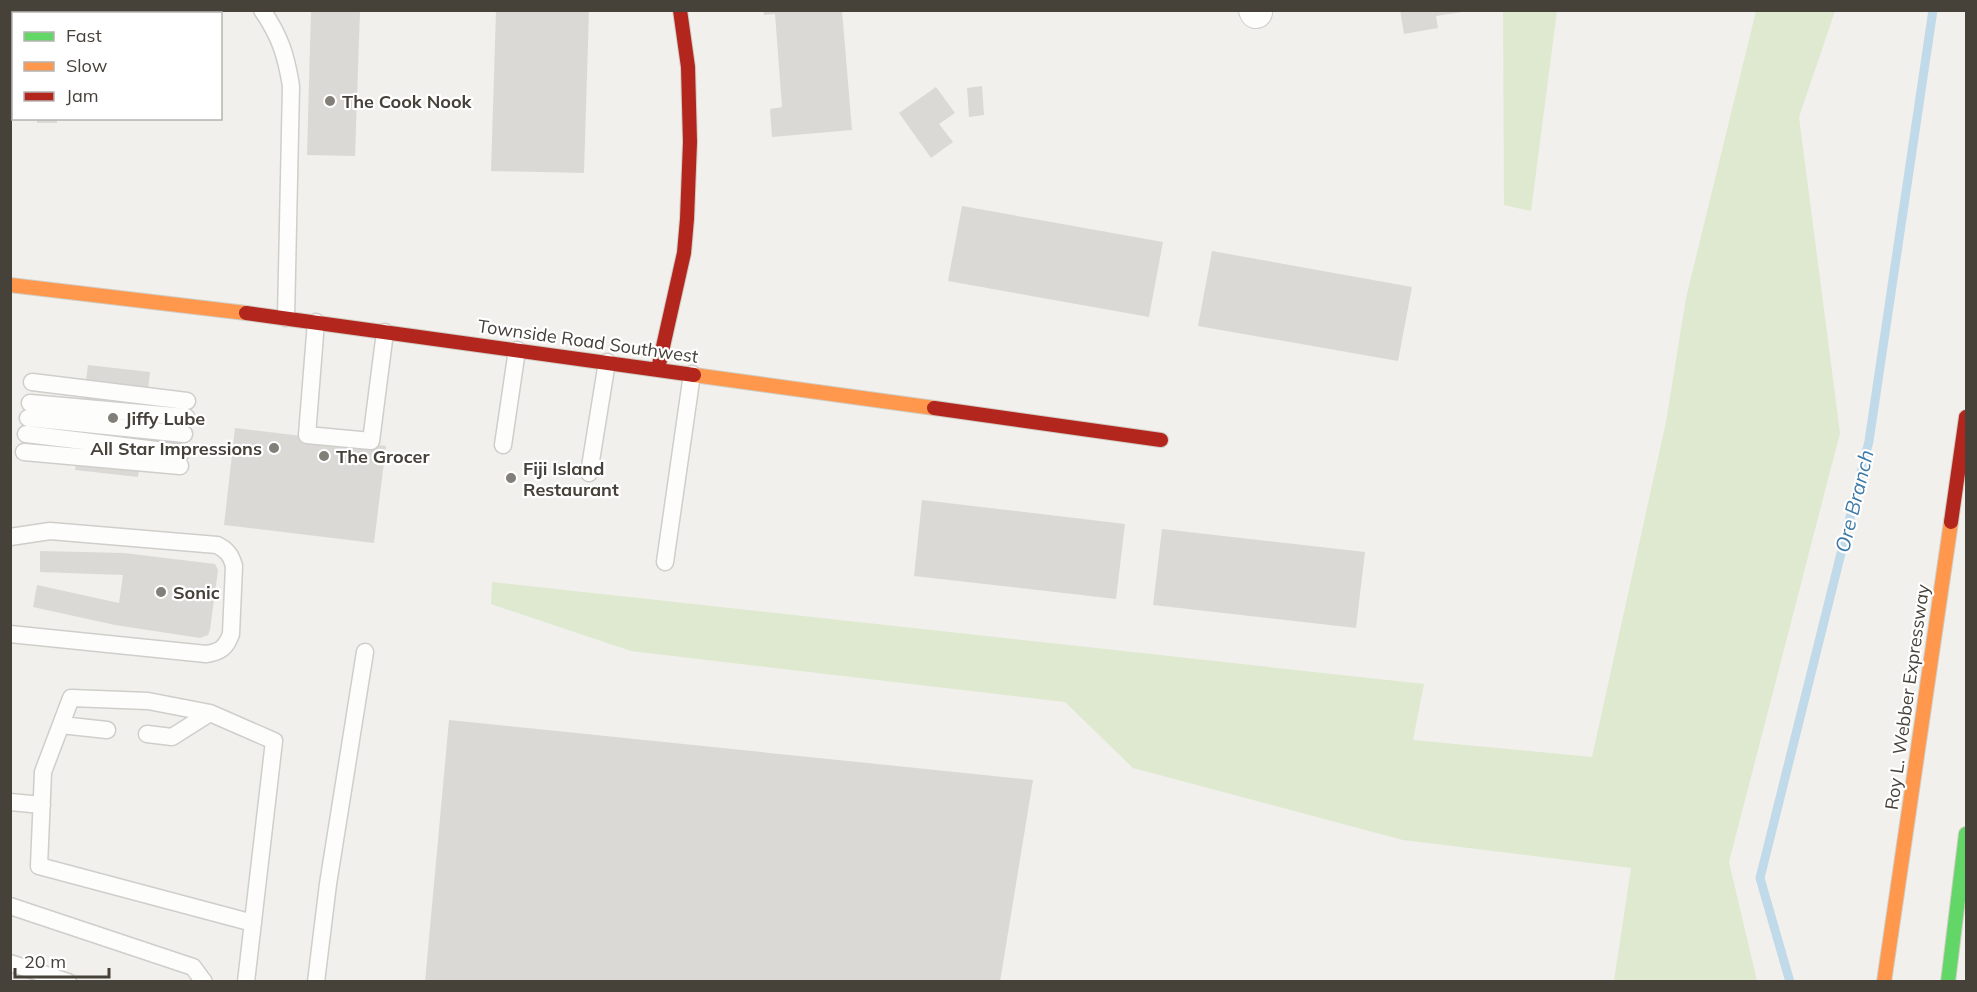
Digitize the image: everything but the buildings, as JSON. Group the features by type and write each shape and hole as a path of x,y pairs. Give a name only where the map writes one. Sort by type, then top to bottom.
{"main road":[{"path":"658,369 684,254 687,219 690,142 688,78 680,10"},
{"name":"Townside Road Southwest","path":"10,285 316,322 1161,440"},
{"name":"Roy L. Webber Expressway","path":"1884,981 1966,417"},
{"path":"1948,981 1966,834"}],"lane":[{"path":"262,10 275,28 286,56 291,86 286,318"},
{"path":"316,322 307,435 371,441 385,332"},
{"path":"504,445 517,350"},
{"path":"589,473 607,362"},
{"path":"665,562 692,374"},
{"path":"28,418 187,409 32,382"},
{"path":"28,418 184,434"},
{"path":"24,452 181,459 28,418"},
{"path":"10,537 50,531 216,546 226,549 234,566 231,634 227,644 219,652 206,654 10,634"},
{"path":"316,981 327,884 365,652"},
{"path":"246,981 253,923 274,741 210,713 148,701 71,698 44,772 39,866 253,923"},
{"path":"147,734 172,737 210,713"},
{"path":"61,725 107,730"},
{"path":"10,802 42,805"},
{"path":"10,906 193,967 204,981"},
{"path":"10,963 68,981"}],"green space":[{"path":"1503,11 1557,11 1531,211 1504,205"},
{"path":"1756,11 1835,11 1799,117 1840,433 1729,862 1757,981 1614,981 1631,868 1403,840 1133,768 1065,702 631,651 491,604 492,582 1424,684 1413,740 1592,757 1666,422 1686,298"}],"waterway":[{"name":"Ore Branch","path":"1790,982 1760,878 1869,441 1933,10"}],"traffic: fast":[{"path":"1948,982 1966,834"}],"traffic: slow":[{"path":"10,285 246,313"},
{"path":"694,375 934,408"},
{"path":"1884,982 1951,522"}],"traffic: jam":[{"path":"658,369 684,253 687,219 690,142 688,67 680,10"},
{"path":"246,313 694,375"},
{"path":"934,408 1161,440"},
{"path":"1951,522 1966,417"}],"place":[{"name":"The Cook Nook","path":"330,101"},
{"name":"Jiffy Lube","path":"113,418"},
{"name":"All Star Impressions","path":"274,448"},
{"name":"The Grocer","path":"324,456"},
{"name":"Fiji Island Restaurant","path":"511,478"},
{"name":"Sonic","path":"161,592"}]}
